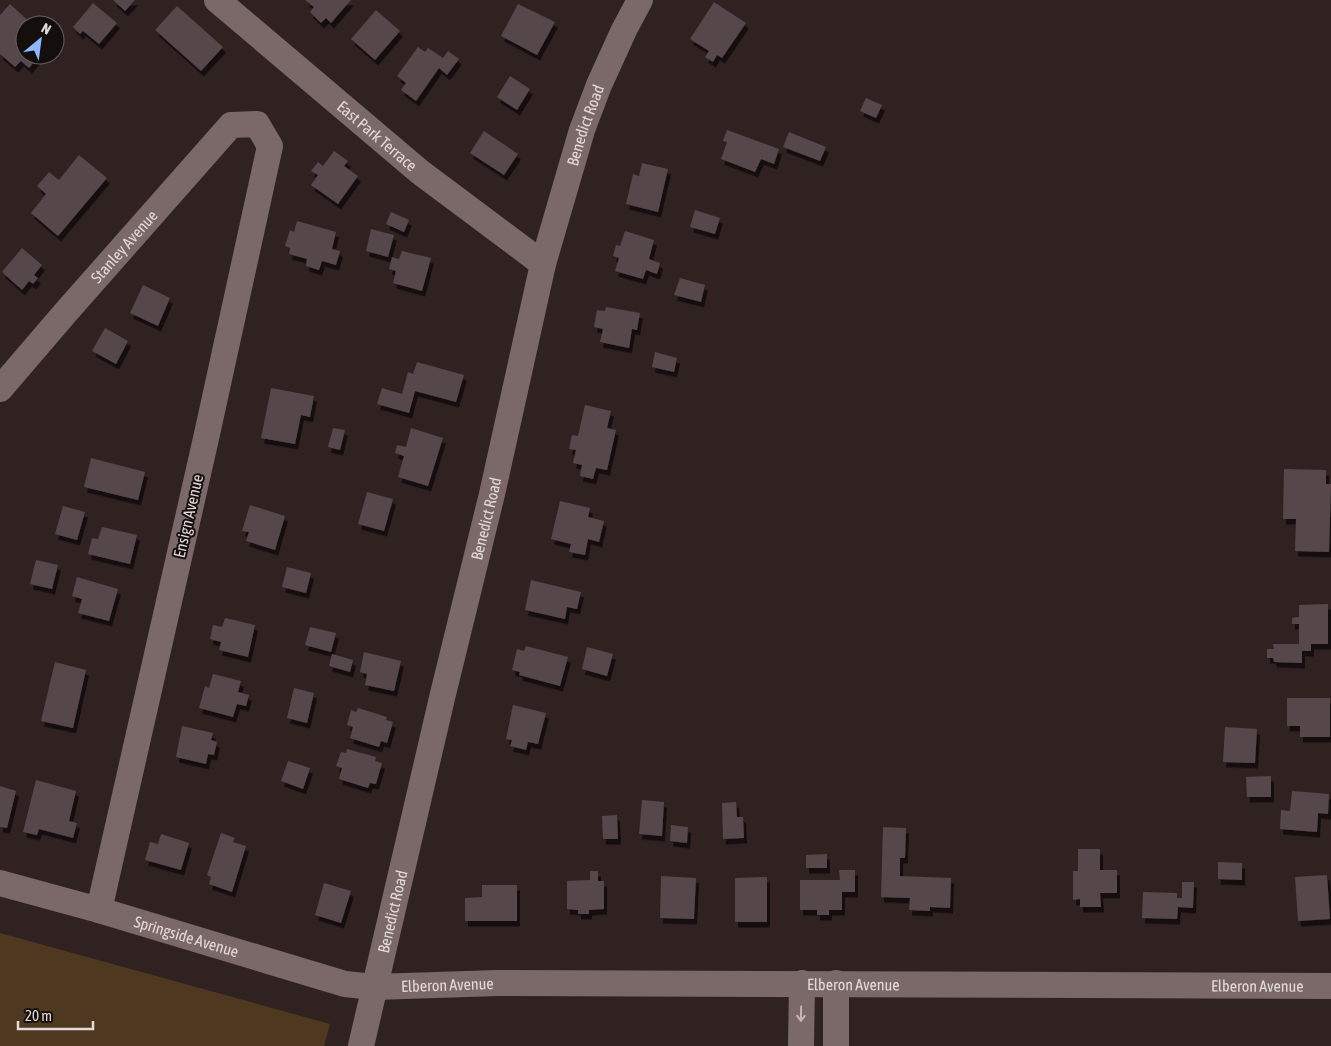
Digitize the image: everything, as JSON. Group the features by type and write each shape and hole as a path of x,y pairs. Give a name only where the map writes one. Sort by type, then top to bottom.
{"street":[{"name":"East Park Terrace","path":"217,0 420,172 543,264"},
{"name":"Benedict Road","path":"361,1046 492,494 543,264 582,130 599,85 640,0"},
{"name":"Stanley Avenue","path":"0,389 231,124 257,124"},
{"name":"Ensign Avenue","path":"99,910 270,146 257,124"},
{"name":"Springside Avenue","path":"0,883 99,910 345,984 374,988"},
{"name":"Elberon Avenue","path":"374,988 498,983 1331,986"},
{"path":"800,1046 802,983"},
{"path":"836,983 836,1046"}],"shaded area":[{"path":"0,933 330,1024 324,1046 0,1046"}],"building":[{"path":"113,0 135,0 125,11"},
{"path":"305,0 351,0 331,23 326,18 321,23 310,12 314,7"},
{"path":"714,2 746,23 722,58 717,55 713,62 705,57 709,51 690,39"},
{"path":"93,3 117,23 99,44 83,31 80,34 73,27"},
{"path":"10,4 22,15 15,15 15,65 17,65 15,67 0,54 0,15"},
{"path":"518,4 555,22 537,55 501,36"},
{"path":"177,6 223,47 201,71 155,30"},
{"path":"376,10 400,31 375,60 351,39"},
{"path":"418,47 425,52 428,48 443,58 448,51 459,59 447,75 439,68 416,101 401,90 406,83 397,76"},
{"path":"510,76 530,89 517,110 497,97"},
{"path":"866,98 882,105 876,118 860,111"},
{"path":"727,130 779,149 774,164 761,159 755,172 721,159 727,142 723,141"},
{"path":"484,131 518,154 504,175 470,153"},
{"path":"789,132 826,147 820,161 783,147"},
{"path":"334,151 348,161 344,166 358,176 338,204 311,185 318,175 311,171 318,162 323,166"},
{"path":"79,155 107,178 58,236 31,213 46,194 37,186 49,172 59,180"},
{"path":"642,163 668,169 658,212 626,204 633,174 639,176"},
{"path":"695,210 720,218 715,234 690,227"},
{"path":"391,212 409,220 404,232 386,224"},
{"path":"297,221 336,232 332,249 340,251 336,265 322,261 319,270 306,266 307,259 289,254 290,248 285,246 290,230 294,232"},
{"path":"371,229 394,235 388,257 366,251"},
{"path":"625,231 654,240 649,259 660,263 657,274 646,270 643,279 615,271 619,258 613,256 616,245 620,246"},
{"path":"22,248 42,265 34,275 38,278 33,284 29,281 22,290 2,272"},
{"path":"402,251 431,258 422,291 393,283 396,271 389,269 392,257 399,259"},
{"path":"680,278 705,285 701,302 674,295"},
{"path":"143,285 170,298 158,326 130,313"},
{"path":"606,307 640,313 637,330 632,329 629,348 600,342 603,329 594,327 597,310 605,311"},
{"path":"105,328 128,341 116,364 92,351"},
{"path":"655,352 677,358 674,372 652,367"},
{"path":"417,362 464,375 456,402 415,391 409,413 377,404 382,388 402,394 408,372 413,374"},
{"path":"271,388 314,396 310,417 301,415 295,444 261,438"},
{"path":"585,405 611,411 607,428 616,430 607,470 596,468 593,479 580,476 582,465 573,463 576,450 569,449 572,435 578,436"},
{"path":"333,428 345,430 340,450 328,447"},
{"path":"411,428 443,438 428,486 398,477 404,456 395,453 397,445 406,447"},
{"path":"91,458 145,472 138,500 84,487"},
{"path":"1284,469 1326,470 1326,484 1331,484 1329,552 1295,551 1296,519 1283,519"},
{"path":"367,492 393,499 384,531 358,524"},
{"path":"560,501 590,508 588,517 604,521 599,542 588,539 585,555 569,552 571,544 551,539"},
{"path":"250,505 285,516 275,550 246,541 249,532 242,531"},
{"path":"63,506 85,512 77,540 55,534"},
{"path":"102,527 137,535 130,564 88,554 92,538 98,539"},
{"path":"36,560 58,565 52,589 30,584"},
{"path":"287,567 311,573 306,593 282,587"},
{"path":"77,577 118,589 109,621 78,613 82,599 72,596"},
{"path":"531,580 581,592 577,609 567,607 565,619 525,610"},
{"path":"1328,604 1328,644 1311,644 1311,651 1302,651 1302,663 1274,662 1273,658 1267,658 1267,649 1274,649 1273,644 1299,644 1299,624 1292,624 1292,618 1299,617 1299,605"},
{"path":"225,618 255,625 248,657 219,650 221,642 210,639 213,625 222,627"},
{"path":"310,627 336,633 331,652 305,645"},
{"path":"526,646 568,657 560,686 519,675 520,672 512,670 517,649 524,651"},
{"path":"587,647 613,654 607,676 582,669"},
{"path":"364,652 401,661 394,691 365,685 367,674 360,672"},
{"path":"332,654 353,660 350,672 329,666"},
{"path":"55,662 86,670 73,728 41,721"},
{"path":"213,674 241,681 238,692 249,695 246,706 237,704 233,717 199,708 205,686 209,688"},
{"path":"294,688 314,693 307,723 287,718"},
{"path":"1287,698 1330,698 1330,737 1300,737 1300,726 1287,726"},
{"path":"513,705 546,713 538,744 528,742 526,750 510,746 512,740 506,739"},
{"path":"358,708 387,717 386,720 393,722 387,743 381,741 379,747 350,738 353,727 347,725 351,710 356,712"},
{"path":"182,726 213,733 211,740 217,742 214,755 208,754 206,764 176,757"},
{"path":"1225,727 1257,729 1255,763 1223,762"},
{"path":"347,749 376,757 375,761 382,763 376,784 370,783 368,788 339,779 342,768 336,766 341,752 346,753"},
{"path":"288,761 310,768 303,789 281,781"},
{"path":"1271,776 1271,797 1247,797 1246,777"},
{"path":"36,780 76,791 69,821 77,823 73,838 39,829 37,835 23,832"},
{"path":"0,786 16,791 7,828 0,827"},
{"path":"1292,791 1329,794 1328,814 1318,813 1317,832 1280,829 1281,810 1290,811"},
{"path":"642,800 664,802 662,836 639,834"},
{"path":"736,802 737,817 743,817 744,838 723,839 722,803"},
{"path":"617,815 618,839 603,839 602,816"},
{"path":"671,825 688,827 687,843 670,841"},
{"path":"883,827 906,828 905,858 900,858 900,876 951,878 950,908 930,907 930,911 909,910 910,898 881,897"},
{"path":"221,833 235,838 233,842 246,846 232,892 209,884 211,877 207,875"},
{"path":"161,834 189,843 181,870 145,860 150,842 158,844"},
{"path":"1078,849 1100,849 1100,870 1117,870 1117,893 1100,893 1101,907 1080,907 1080,899 1073,900 1073,871 1078,871"},
{"path":"827,854 827,868 806,868 806,855"},
{"path":"1218,862 1242,863 1242,880 1218,879"},
{"path":"839,870 855,870 855,892 842,892 842,910 829,910 829,915 817,915 817,910 800,910 800,880 840,880"},
{"path":"590,871 598,871 598,881 604,881 604,909 589,910 589,914 578,914 578,910 567,909 567,881 590,880"},
{"path":"1327,875 1330,919 1298,921 1295,877"},
{"path":"661,876 696,878 694,919 660,918"},
{"path":"767,877 767,922 735,922 735,878"},
{"path":"1182,882 1194,882 1193,908 1178,907 1177,919 1142,918 1143,892 1177,893 1177,898 1182,898"},
{"path":"324,883 351,891 341,923 315,915"},
{"path":"482,885 517,885 517,921 465,921 465,898 482,897"}]}
